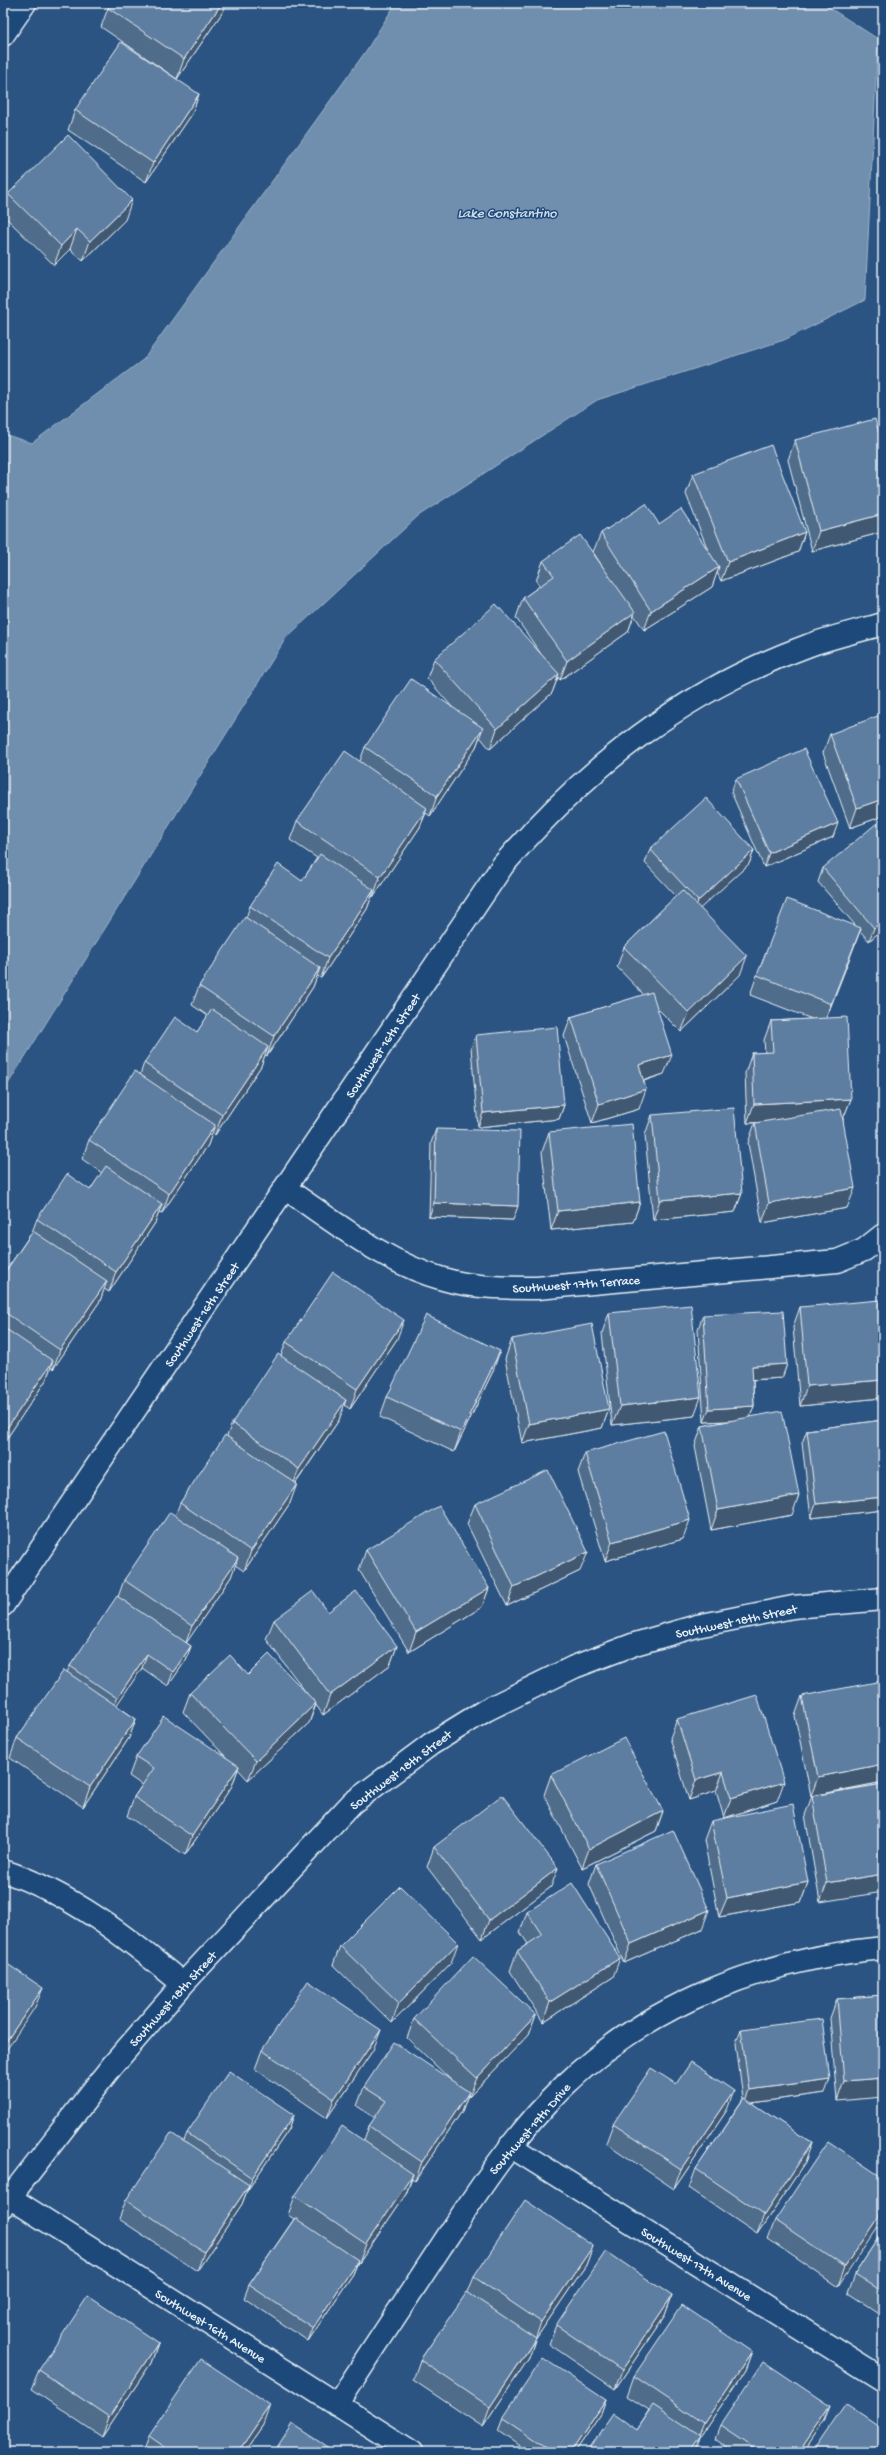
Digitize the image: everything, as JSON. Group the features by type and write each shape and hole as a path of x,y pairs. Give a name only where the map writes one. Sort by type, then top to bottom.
{"street":[{"path":"3,35 25,3"},
{"name":"Southwest 16th Street","path":"3,1605 286,1189 503,866 540,821 605,761 652,726 727,681 807,646 883,624"},
{"name":"Southwest 17th Terrace","path":"286,1189 385,1254 414,1269 444,1280 496,1288 537,1288 837,1261 864,1250 883,1235"},
{"name":"Southwest 18th Street","path":"6,2202 112,2066 182,1984 352,1803 431,1744 486,1710 574,1667 635,1644 697,1626 793,1607 883,1599"},
{"path":"3,1871 70,1901 126,1937 182,1984"},
{"name":"Southwest 19th Drive","path":"337,2405 492,2170 510,2146 562,2087 614,2043 669,2009 718,1986 795,1962 883,1948"},
{"name":"Southwest 17th Avenue","path":"510,2146 883,2380"},
{"name":"Southwest 16th Avenue","path":"6,2202 412,2452"}],"water":[{"name":"Lake Constantino","path":"396,3 822,3 878,39 865,300 784,340 597,400 418,516 286,638 3,1092 3,434 32,443 144,359 366,51"}],"building":[{"path":"111,3 222,3 184,59 108,8"},
{"path":"121,42 199,94 153,163 75,110"},
{"path":"68,135 132,200 90,241 77,229 61,246 8,194"},
{"path":"875,419 883,448 883,514 819,531 795,440"},
{"path":"771,445 805,532 728,562 693,474"},
{"path":"646,504 659,524 681,509 719,567 651,611 601,533"},
{"path":"580,535 635,612 567,661 523,598 554,576 543,561"},
{"path":"496,604 559,674 497,729 434,659"},
{"path":"411,679 483,728 437,796 365,747"},
{"path":"883,714 883,799 857,808 830,734"},
{"path":"804,749 838,823 769,853 736,779"},
{"path":"345,751 427,808 380,877 297,821"},
{"path":"706,798 754,850 698,901 650,849"},
{"path":"883,818 883,920 874,928 823,868"},
{"path":"320,854 374,890 328,958 250,906 278,864 302,881"},
{"path":"682,890 747,956 689,1013 624,947"},
{"path":"787,899 861,928 831,1004 757,975"},
{"path":"245,917 320,968 274,1036 199,986"},
{"path":"652,992 672,1055 639,1065 646,1089 599,1104 571,1017"},
{"path":"212,1009 268,1047 222,1115 144,1063 175,1017 197,1032"},
{"path":"847,1017 851,1099 754,1104 752,1053 773,1052 771,1021"},
{"path":"557,1027 564,1105 483,1113 476,1035"},
{"path":"135,1071 215,1125 169,1194 89,1140"},
{"path":"734,1108 742,1193 660,1200 652,1115"},
{"path":"841,1109 855,1188 769,1203 755,1123"},
{"path":"632,1124 640,1202 558,1211 549,1132"},
{"path":"436,1129 520,1131 518,1206 434,1203"},
{"path":"106,1166 162,1204 116,1272 37,1219 67,1174 90,1190"},
{"path":"33,1231 107,1281 60,1350 3,1311 3,1275"},
{"path":"333,1272 404,1320 357,1389 286,1342"},
{"path":"880,1300 883,1326 883,1380 807,1386 800,1307"},
{"path":"691,1305 701,1397 620,1406 609,1313"},
{"path":"783,1311 787,1364 752,1366 754,1406 709,1409 703,1315"},
{"path":"426,1315 500,1351 461,1432 387,1397"},
{"path":"592,1324 609,1409 529,1424 512,1339"},
{"path":"3,1327 53,1361 7,1428 3,1425"},
{"path":"278,1354 346,1400 299,1469 232,1423"},
{"path":"782,1411 799,1495 718,1510 702,1426"},
{"path":"883,1420 883,1497 816,1504 807,1430"},
{"path":"664,1431 690,1520 612,1542 585,1453"},
{"path":"225,1435 297,1484 251,1551 180,1503"},
{"path":"548,1470 588,1552 514,1587 475,1504"},
{"path":"439,1506 489,1588 416,1632 366,1550"},
{"path":"170,1512 238,1558 192,1626 124,1580"},
{"path":"313,1591 328,1612 356,1591 397,1646 330,1695 274,1620"},
{"path":"117,1596 191,1646 173,1672 147,1654 117,1698 70,1666"},
{"path":"269,1654 316,1703 256,1761 190,1693 230,1655 248,1675"},
{"path":"64,1670 136,1719 90,1787 17,1738"},
{"path":"882,1681 883,1764 818,1777 802,1696"},
{"path":"757,1695 784,1782 731,1798 723,1772 696,1780 677,1719"},
{"path":"164,1716 239,1766 192,1836 134,1797 154,1768 136,1757"},
{"path":"624,1738 663,1811 589,1849 551,1775"},
{"path":"883,1784 883,1874 827,1883 812,1796"},
{"path":"502,1795 558,1868 489,1920 434,1847"},
{"path":"793,1804 808,1882 727,1898 711,1821"},
{"path":"673,1830 709,1910 631,1944 596,1864"},
{"path":"572,1883 620,1958 550,2002 517,1951 542,1935 527,1912"},
{"path":"400,1886 458,1943 399,2003 340,1946"},
{"path":"473,1956 536,2015 477,2078 414,2019"},
{"path":"3,1961 43,1988 3,2046"},
{"path":"308,1981 381,2030 334,2099 262,2050"},
{"path":"883,1995 883,2078 844,2081 837,1999"},
{"path":"822,2019 830,2079 749,2090 741,2029"},
{"path":"394,2042 469,2092 422,2162 369,2126 386,2101 364,2087"},
{"path":"691,2062 734,2091 681,2169 613,2124 651,2068 676,2084"},
{"path":"229,2071 294,2115 252,2178 187,2133"},
{"path":"744,2098 812,2143 764,2215 696,2169"},
{"path":"342,2126 413,2174 366,2244 295,2196"},
{"path":"171,2133 249,2185 204,2252 126,2200"},
{"path":"828,2141 883,2178 883,2211 845,2267 775,2220"},
{"path":"525,2200 593,2246 541,2322 474,2277"},
{"path":"295,2218 358,2260 313,2328 249,2285"},
{"path":"883,2231 883,2292 855,2274"},
{"path":"606,2251 672,2296 622,2370 556,2325"},
{"path":"467,2292 536,2338 490,2407 420,2360"},
{"path":"88,2296 158,2343 109,2417 39,2370"},
{"path":"682,2305 752,2352 704,2423 634,2376"},
{"path":"543,2358 606,2400 571,2452 554,2452 503,2418"},
{"path":"201,2359 270,2405 238,2452 172,2452 149,2436"},
{"path":"763,2361 830,2406 799,2452 759,2452 720,2426"},
{"path":"846,2404 883,2429 883,2452 813,2452"},
{"path":"653,2405 700,2436 689,2452 587,2452 613,2414 636,2430"},
{"path":"292,2424 335,2452 274,2452"}]}
